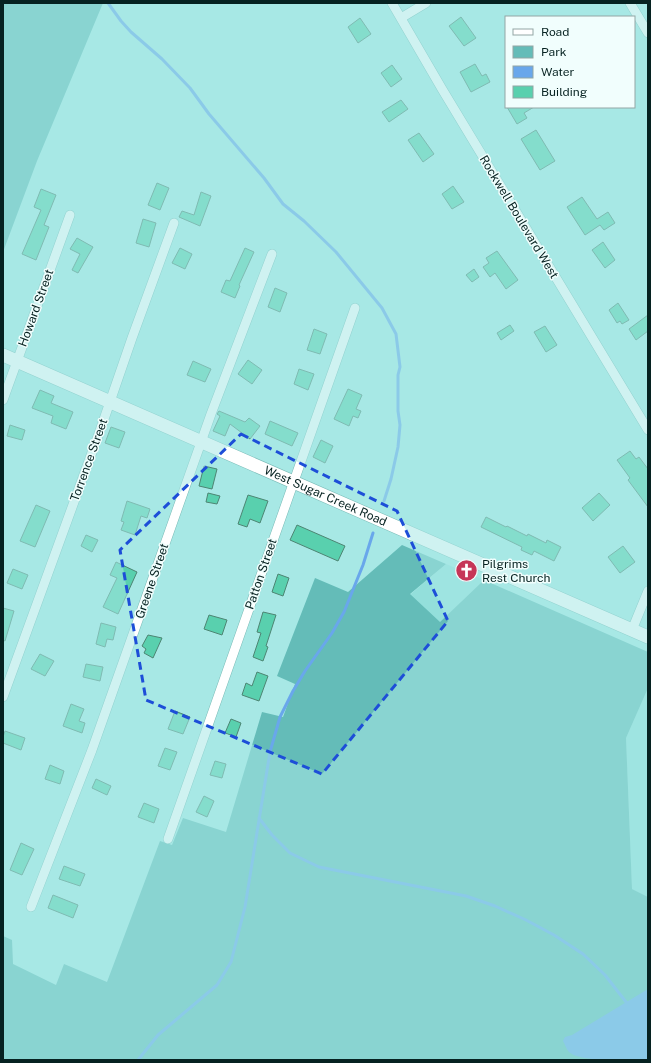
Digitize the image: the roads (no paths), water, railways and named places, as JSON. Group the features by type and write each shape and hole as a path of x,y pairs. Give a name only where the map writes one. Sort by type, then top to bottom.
{"main road":[{"name":"West Sugar Creek Road","path":"3,355 648,637"}],"street":[{"name":"Rockwell Boulevard West","path":"392,3 527,232 648,430"},
{"path":"401,18 426,3"},
{"path":"630,3 648,33"},
{"name":"Howard Street","path":"3,400 70,215"},
{"name":"Torrence Street","path":"3,697 174,223"},
{"name":"Greene Street","path":"31,907 92,750 201,441 272,254"},
{"name":"Patton Street","path":"168,839 355,308"},
{"path":"632,630 648,591"}],"water":[{"path":"648,989 648,1060 584,1058 575,1056 568,1051 563,1041 565,1037 572,1035"}],"waterway":[{"path":"108,3 131,32 162,59 190,88 209,114 264,178 283,204 304,221 336,252 382,308 396,334 400,367 398,375 398,411 400,425 398,447 391,479 384,501"},
{"path":"138,1060 158,1035 217,985 231,962 245,907 270,752 280,717 305,671 332,633 344,612 363,565 373,533"},
{"path":"259,818 272,835 290,853 319,867 466,896 495,906 526,920 554,935 583,954 605,975 629,1004"}],"place":[{"name":"Pilgrims Rest Church","path":"467,571"}]}
